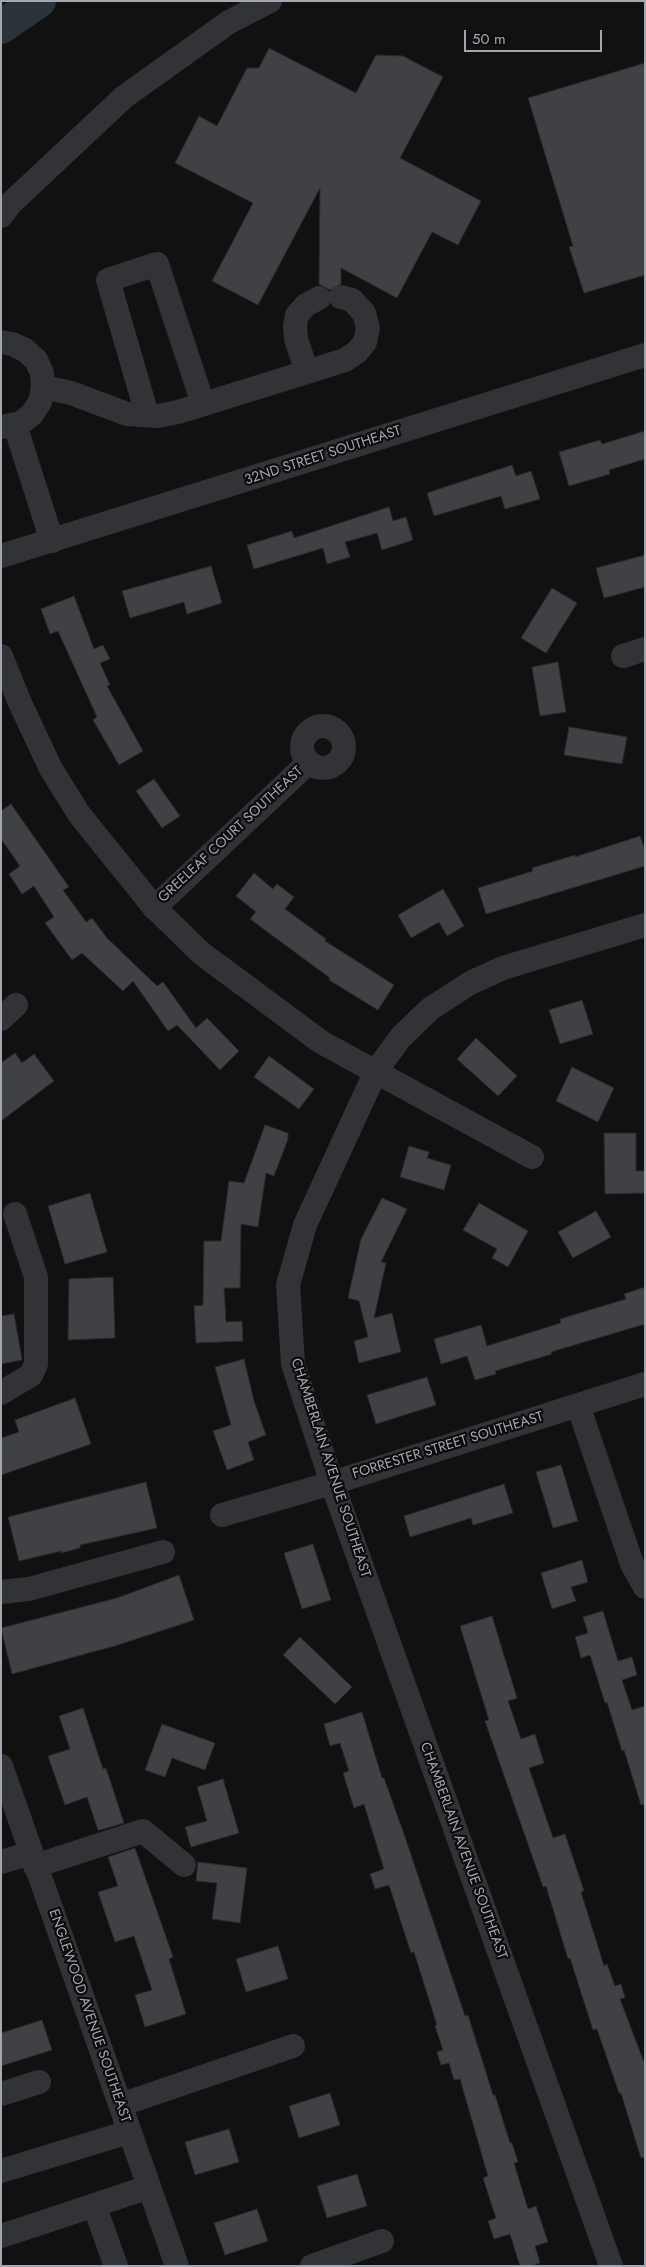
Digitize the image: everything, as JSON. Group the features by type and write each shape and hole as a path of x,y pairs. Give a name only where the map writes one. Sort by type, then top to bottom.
{"street":[{"path":"1,216 17,197 124,97 229,22 270,1"},
{"path":"143,415 144,404 108,280 157,264 203,404"},
{"path":"43,388 71,392 127,414 158,416 203,404 307,372 345,360 357,352 365,342 368,328 364,313 352,300 330,298 306,305 297,315 295,326 296,339 307,372"},
{"path":"1,342 12,344 25,350 36,360 42,373 43,388 40,402 32,414 8,426 52,541"},
{"name":"32ND STREET SOUTHEAST","path":"1,556 645,355"},
{"path":"1,656 20,704 51,769 79,814 154,908 201,953 321,1042 532,1157"},
{"name":"GREELEAF COURT SOUTHEAST","path":"154,908 308,763"},
{"name":"CHAMBERLAIN AVENUE SOUTHEAST","path":"611,2266 332,1483 293,1364 288,1285 305,1225 376,1071 401,1037 430,1009 470,984 503,968 645,924"},
{"path":"1,1393 31,1375 36,1364 36,1277 15,1214"},
{"name":"FORRESTER STREET SOUTHEAST","path":"222,1515 332,1483 645,1384"},
{"path":"578,1405 632,1564 645,1587"},
{"path":"1,1592 29,1589 163,1552"},
{"name":"ENGLEWOOD AVENUE SOUTHEAST","path":"1,1766 177,2266"},
{"path":"1,1862 33,1859 143,1831 184,1865"},
{"path":"120,2105 293,2046"},
{"path":"1,2094 39,2082"},
{"path":"1,2170 129,2132"},
{"path":"1,2236 149,2187"},
{"path":"94,2205 116,2266"},
{"path":"312,2266 382,2241"}],"building":[{"path":"269,48 356,93 376,55 403,56 443,77 400,158 481,201 458,245 432,232 397,298 341,268 341,284 330,290 319,284 320,188 258,305 212,281 253,203 175,163 199,116 217,126 247,68 259,68"},
{"path":"645,63 645,275 584,293 569,247 573,246 528,98"},
{"path":"645,431 645,459 609,470 610,474 569,486 559,452 600,440 602,444"},
{"path":"512,465 516,476 531,471 540,499 505,509 501,496 434,516 427,493"},
{"path":"389,507 393,521 406,517 413,540 382,550 377,533 345,542 350,557 327,564 323,548 254,569 247,545 292,531 294,538"},
{"path":"645,555 645,587 604,598 596,568"},
{"path":"211,566 222,603 187,614 184,602 130,618 122,591"},
{"path":"552,588 577,603 546,653 521,638"},
{"path":"74,596 94,649 103,645 110,659 100,663 110,685 107,686 143,751 119,765 93,720 97,717 58,631 50,634 41,609"},
{"path":"558,662 566,712 540,716 532,667"},
{"path":"569,727 627,737 622,764 564,755"},
{"path":"154,779 180,816 162,828 136,791"},
{"path":"11,804 69,887 63,890 86,922 92,918 107,938 157,986 163,982 196,1028 207,1018 239,1051 220,1070 177,1025 168,1031 133,981 123,991 82,953 72,960 45,923 54,917 34,886 22,894 9,874 20,866 1,839 1,811"},
{"path":"640,836 645,850 645,866 486,914 478,888 533,871 532,868 575,855 575,857"},
{"path":"254,873 273,889 277,884 294,897 285,909 326,939 325,941 394,985 378,1010 329,980 330,978 250,919 256,912 236,896"},
{"path":"443,889 464,926 447,936 439,922 411,938 398,915"},
{"path":"582,1000 593,1034 560,1044 549,1010"},
{"path":"476,1038 517,1076 498,1096 457,1059"},
{"path":"15,1053 22,1063 34,1054 54,1081 1,1121 1,1063"},
{"path":"269,1056 314,1089 299,1109 254,1077"},
{"path":"572,1067 614,1088 598,1122 556,1101"},
{"path":"265,1125 288,1133 288,1139 274,1176 266,1173 258,1227 241,1224 240,1288 224,1288 226,1322 242,1321 243,1341 196,1343 194,1306 203,1305 204,1241 221,1241 229,1181 244,1183"},
{"path":"604,1133 636,1133 636,1171 645,1171 645,1193 605,1194"},
{"path":"409,1146 429,1152 427,1158 451,1165 444,1190 400,1177"},
{"path":"90,1193 107,1252 65,1264 48,1206"},
{"path":"382,1198 407,1209 381,1262 386,1263 374,1318 392,1313 401,1352 359,1363 354,1341 368,1337 359,1301 348,1298 361,1239"},
{"path":"479,1203 528,1231 508,1267 492,1258 497,1249 463,1230"},
{"path":"596,1211 611,1237 573,1258 558,1232"},
{"path":"113,1277 115,1338 68,1340 69,1279"},
{"path":"645,1287 645,1324 551,1352 552,1354 495,1371 496,1374 475,1380 467,1356 441,1364 434,1339 481,1325 487,1346 561,1323 560,1319 626,1299 624,1294"},
{"path":"14,1314 22,1360 1,1364 1,1316"},
{"path":"244,1359 254,1401 266,1435 248,1442 254,1460 227,1470 213,1431 231,1425 215,1367"},
{"path":"427,1377 436,1405 376,1424 367,1395"},
{"path":"75,1398 91,1444 1,1475 1,1438 19,1432 15,1420"},
{"path":"561,1465 578,1521 553,1528 536,1472"},
{"path":"146,1482 157,1528 80,1545 80,1548 61,1553 61,1551 19,1561 8,1517"},
{"path":"504,1484 513,1513 473,1525 471,1518 410,1537 404,1516"},
{"path":"313,1544 331,1600 302,1609 284,1553"},
{"path":"582,1560 588,1582 571,1587 576,1601 552,1609 541,1573"},
{"path":"179,1575 194,1620 118,1645 12,1674 1,1628 117,1598"},
{"path":"603,1611 618,1661 632,1657 637,1675 622,1680 632,1710 645,1706 645,1804 641,1805 624,1750 622,1751 590,1655 581,1658 575,1637 588,1633 583,1617"},
{"path":"492,1616 517,1698 508,1701 521,1739 535,1734 544,1763 529,1768 553,1838 565,1834 584,1891 581,1892 604,1966 607,1964 615,1986 621,1984 625,1998 620,1999 645,2065 645,2157 641,2158 621,2093 619,2093 597,2029 593,2030 570,1958 568,1959 546,1886 543,1887 485,1721 489,1720 460,1626"},
{"path":"300,1637 352,1687 335,1704 283,1655"},
{"path":"83,1708 103,1769 106,1768 124,1823 100,1830 98,1830 87,1797 65,1805 48,1756 70,1749 59,1716"},
{"path":"362,1712 382,1778 384,1778 405,1837 465,2016 468,2015 510,2143 512,2143 518,2162 514,2163 528,2209 536,2206 548,2242 535,2246 540,2263 531,2266 520,2266 510,2234 494,2239 488,2221 496,2218 483,2178 488,2176 460,2079 454,2080 449,2063 441,2065 437,2052 443,2050 414,1952 411,1953 389,1885 375,1889 370,1874 384,1869 364,1804 354,1808 343,1773 349,1771 340,1743 330,1746 324,1724"},
{"path":"162,1724 215,1743 205,1770 172,1758 165,1777 145,1770"},
{"path":"223,1779 239,1833 191,1847 185,1827 207,1821 197,1787"},
{"path":"135,1848 173,1957 169,1959 186,2014 145,2027 135,1995 152,1990 134,1936 115,1942 98,1892 118,1886 108,1857"},
{"path":"198,1862 247,1868 240,1923 212,1919 217,1883 196,1881"},
{"path":"278,1946 288,1979 246,1992 236,1959"},
{"path":"42,2020 52,2050 1,2066 1,2033"},
{"path":"330,2093 340,2125 299,2138 289,2106"},
{"path":"229,2129 239,2162 195,2175 185,2142"},
{"path":"357,2174 367,2206 327,2218 317,2186"},
{"path":"257,2209 268,2241 225,2255 214,2223"}],"waterway":[{"path":"1,27 39,1"}]}
